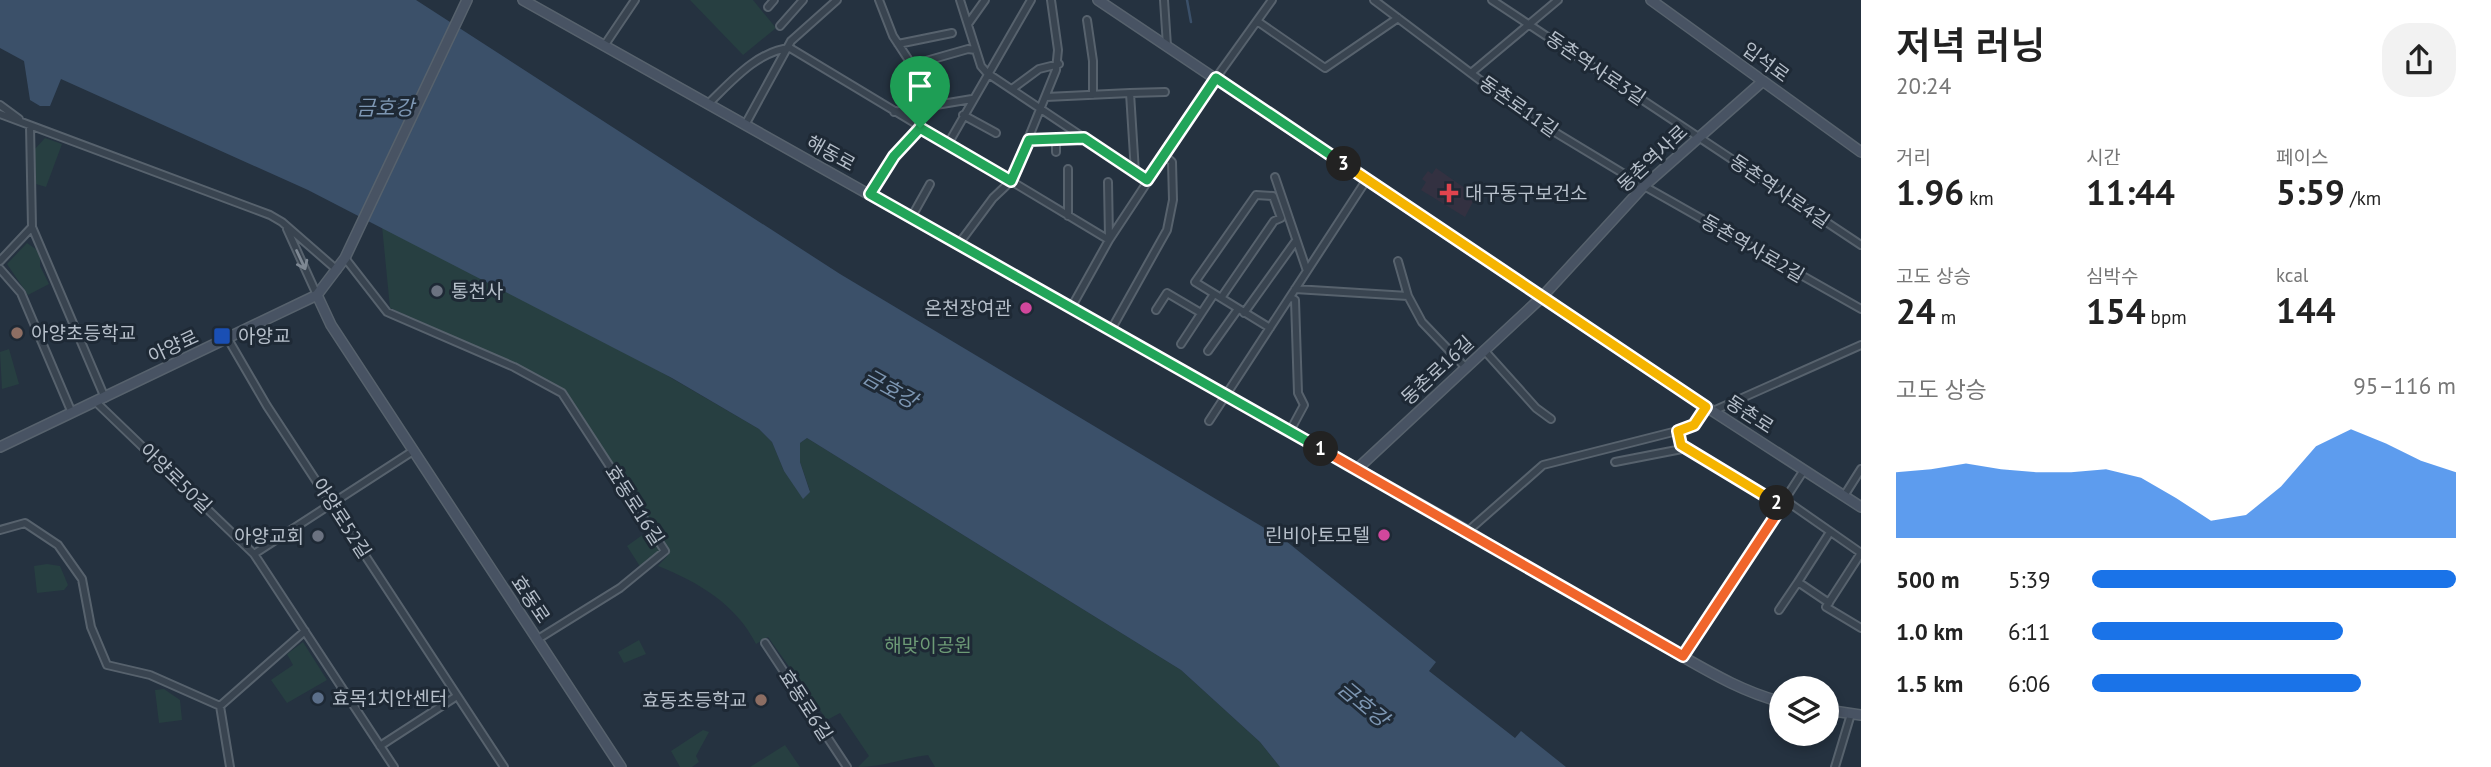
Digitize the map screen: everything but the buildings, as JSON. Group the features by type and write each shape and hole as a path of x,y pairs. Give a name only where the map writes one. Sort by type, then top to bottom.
{"street":[{"name":"아양로","path":"0,447 101,401 317,295 345,258 467,0"},
{"name":"해동로","path":"523,0 1468,531 1683,656 1760,697 1769,699"},
{"path":"604,46 635,0"},
{"path":"768,7 774,0"},
{"path":"780,26 803,0"},
{"path":"746,125 790,48 791,41 837,0"},
{"path":"879,0 898,44 912,65 976,50"},
{"path":"960,0 981,66 987,73 1147,180"},
{"path":"968,24 985,0"},
{"path":"948,144 1031,0"},
{"path":"958,246 993,198 1011,181 1042,110 1059,64 1051,0"},
{"name":"동촌로","path":"1098,0 1861,507"},
{"path":"1164,0 1167,46"},
{"path":"1071,308 1147,180 1272,0"},
{"name":"동촌로11길","path":"1374,0 1525,114 1644,186"},
{"name":"동촌역사로3길","path":"1492,0 1699,138"},
{"path":"1471,73 1558,0"},
{"name":"입석로","path":"1651,0 1861,152"},
{"path":"1258,21 1325,68 1398,18"},
{"path":"1087,20 1093,61 1093,95"},
{"path":"898,44 952,33"},
{"path":"708,104 748,66 779,49 790,48 893,113 1109,240"},
{"path":"1012,89 1040,69 1059,64"},
{"name":"동촌역사로","path":"1542,297 1644,186 1763,81"},
{"path":"1046,97 1165,92"},
{"path":"1130,93 1135,172"},
{"path":"893,113 972,99"},
{"path":"0,105 30,126"},
{"path":"0,114 270,215 285,224 337,270"},
{"path":"963,115 996,133"},
{"path":"30,126 32,227 101,401"},
{"path":"870,194 894,156 920,128"},
{"path":"1029,140 1084,138"},
{"name":"동촌역사로4길","path":"1699,138 1861,245"},
{"path":"1056,139 1056,152"},
{"path":"1111,330 1167,230 1173,177 1171,162 1164,155"},
{"path":"1068,169 1068,216"},
{"path":"1275,177 1307,271"},
{"path":"1209,421 1367,179"},
{"path":"1108,182 1109,240"},
{"path":"911,218 930,184"},
{"name":"동촌역사로2길","path":"1644,186 1861,309"},
{"path":"1181,344 1201,313 1217,296 1274,221 1281,218 1273,196 1256,195 1195,282 1217,296 1241,311 1270,328"},
{"path":"285,224 317,295"},
{"path":"0,261 32,227"},
{"path":"1208,351 1295,242"},
{"name":"효동로16길","path":"345,258 387,312 514,367 562,393 665,551 620,587 538,639"},
{"path":"1398,261 1408,296 1422,322 1466,368"},
{"path":"0,269 21,293 73,414"},
{"path":"1296,289 1408,296"},
{"path":"1156,310 1167,293 1201,313"},
{"name":"효동로","path":"317,295 331,325 621,767"},
{"path":"1290,297 1296,300 1297,393 1304,405 1290,431"},
{"name":"동촌로16길","path":"1357,469 1542,297"},
{"name":"아양로52길","path":"228,340 267,406 504,767"},
{"path":"1468,531 1543,465 1694,425 1710,409 1861,345"},
{"path":"1484,351 1533,406 1551,419"},
{"name":"아양로50길","path":"101,401 254,554 394,767"},
{"path":"1678,431 1681,445 1783,503 1861,553 1826,607 1860,626"},
{"path":"1643,440 1647,456"},
{"path":"1615,462 1688,449"},
{"path":"254,554 413,451"},
{"path":"1844,496 1861,469"},
{"path":"1683,656 1804,470"},
{"path":"0,530 25,523 58,545 82,579 91,627 107,665 150,675 220,706"},
{"path":"1779,610 1830,532"},
{"path":"1798,582 1829,603"},
{"path":"220,706 305,631"},
{"name":"효동로6길","path":"765,643 846,767"},
{"path":"380,746 457,696"},
{"path":"220,706 230,767"},
{"path":"1835,767 1856,715"}],"shaded area":[{"name":"대구동구보건소","path":"1436,168 1476,196 1465,217 1421,190 1426,182 1422,179 1428,171 1432,174"}],"green space":[{"path":"690,0 753,0 776,28 743,55"},
{"path":"45,138 62,144 46,187 36,184 34,150"},
{"name":"해맞이공원","path":"382,226 661,372 759,429 772,442 784,471 810,491 800,462 800,443 807,438 1181,670 1260,742 1280,767 935,767 928,755 858,767 869,756 840,713 827,720 768,637 756,644 748,630 727,606 701,587 658,566 669,554 568,395 518,365 390,308"},
{"path":"27,243 40,252 40,266 49,284 28,295 7,264"},
{"path":"9,349 19,384 2,389 0,352"},
{"path":"648,531 660,549 658,555 641,568 627,546"},
{"path":"34,566 60,566 68,585 64,590 37,593"},
{"path":"639,640 646,654 624,663 618,652"},
{"path":"303,642 327,680 287,703 271,680 293,665 287,654"},
{"path":"164,689 180,700 182,720 159,723 155,690"},
{"path":"703,730 709,732 696,756 699,762 692,767 680,767 671,751"},
{"path":"785,745 800,767 750,767"}],"water":[{"name":"금호강","path":"0,0 416,0 840,274 1286,541 1436,662 1429,671 1515,738 1521,731 1566,767 1280,767 1260,742 1181,670 807,438 800,443 800,462 810,492 803,499 784,471 772,442 759,429 672,378 308,190 61,79 50,106 40,106 30,100 24,61 0,48"}],"waterway":[{"path":"1187,0 1191,22"}],"place":[{"name":"대구동구보건소","path":"1449,193"},
{"name":"통천사","path":"437,291"},
{"name":"온천장여관","path":"1026,308"},
{"name":"아양초등학교","path":"17,333"},
{"name":"아양교","path":"222,336"},
{"name":"린비아토모텔","path":"1384,535"},
{"name":"아양교회","path":"318,536"},
{"name":"효목1치안센터","path":"318,698"},
{"name":"효동초등학교","path":"761,700"}],"route":[{"path":"1216,78 1706,407 1694,425 1678,431 1681,445 1782,506 1683,656 1584,602 1468,531 870,194 894,156 920,128 1011,181 1029,140 1084,138 1147,180 1216,78"}]}
